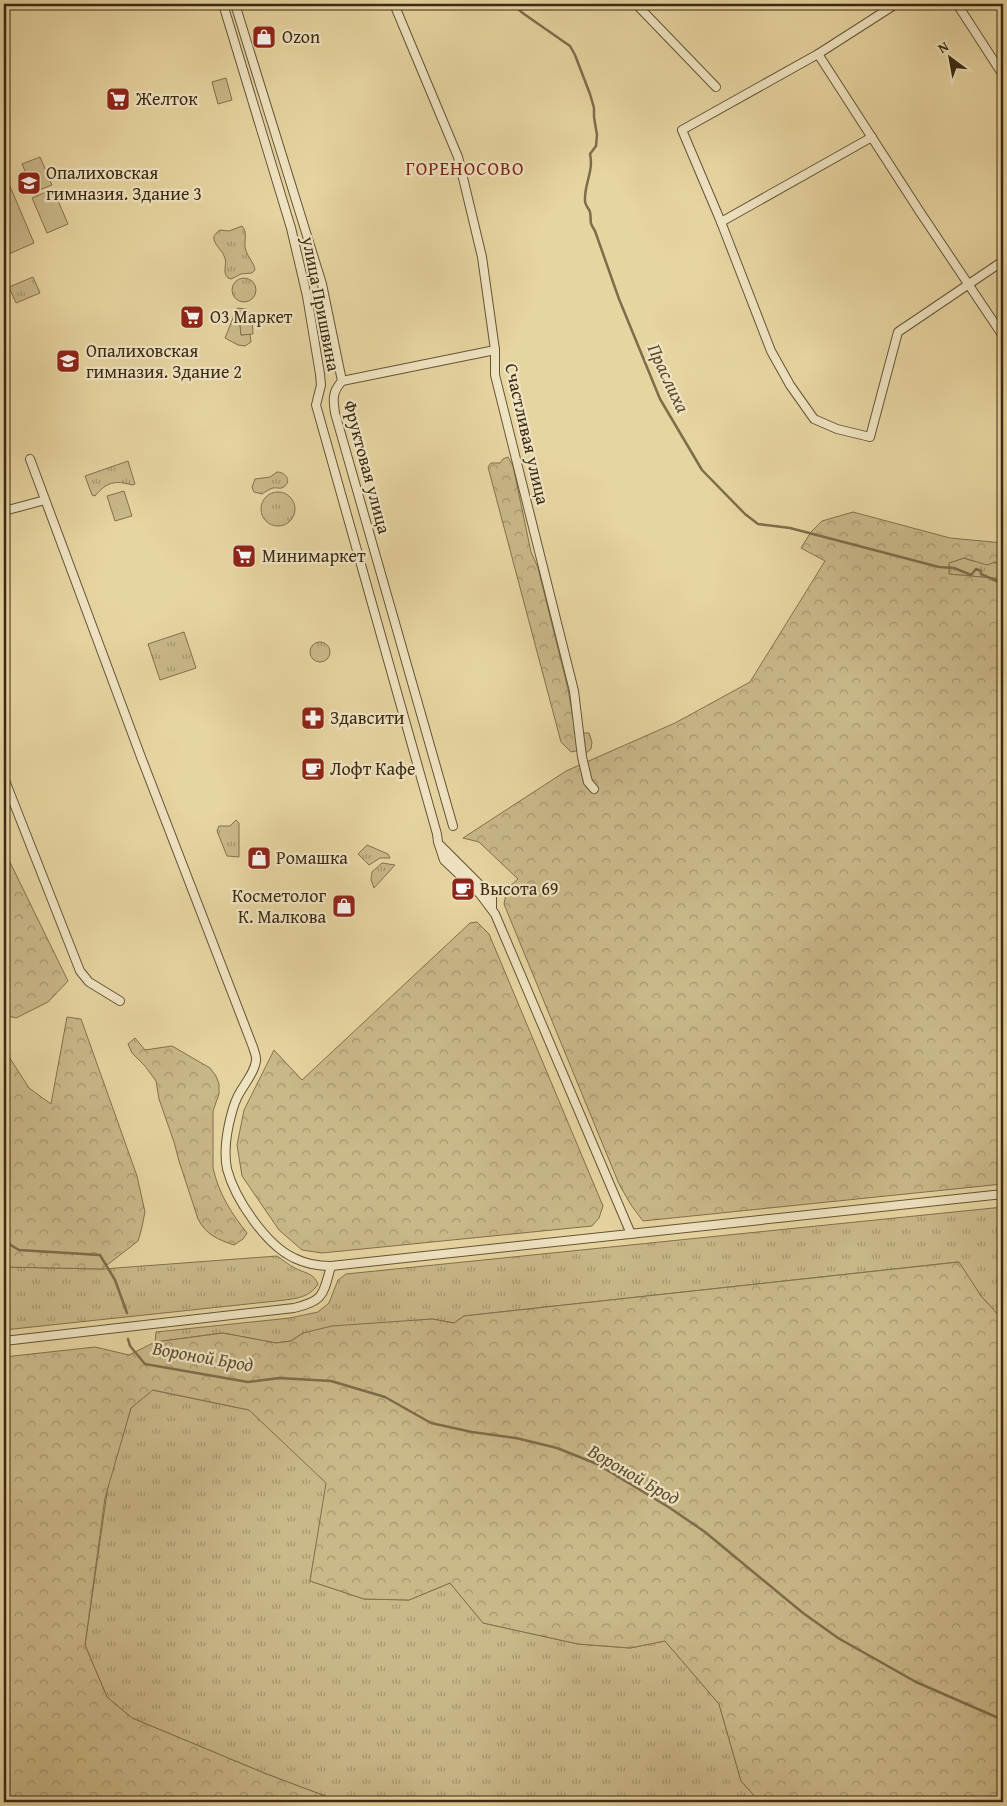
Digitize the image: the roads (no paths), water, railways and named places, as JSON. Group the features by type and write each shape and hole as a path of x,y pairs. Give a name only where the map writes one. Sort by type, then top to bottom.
{"street":[{"name":"улица Пришвина","path":"222,4 291,228 307,296 320,374 321,385 316,404 438,842 449,856 478,882 492,898 492,909 631,1234"},
{"name":"Фруктовая улица","path":"235,4 322,284 342,381 335,389 333,396 335,413 453,826"},
{"name":"Счастливая улица","path":"394,4 458,157 482,257 495,350 495,375 574,691 582,757 588,782 594,789"},
{"path":"636,4 716,87"},
{"path":"896,4 818,54 682,130 721,222 770,351 790,386 814,419 837,429 870,437 898,332 1003,262"},
{"path":"957,4 1003,75"},
{"path":"818,54 1003,336"},
{"path":"721,222 872,138"},
{"path":"342,381 495,350"},
{"path":"30,459 257,1060 252,1073 237,1098 230,1122 225,1148 227,1169 247,1211 277,1247 294,1258 316,1266 331,1266 1003,1194"},
{"path":"4,511 45,500"},
{"path":"4,778 80,971 89,982 120,1001"},
{"path":"4,1341 294,1308 313,1304 325,1290 331,1266"}],"waterway":[{"name":"Праслиха","path":"512,4 570,46 575,55 594,108 597,135 596,146 590,154 591,166 585,195 585,203 590,212 591,223 619,299 660,399 702,470 745,514 758,524 790,528 939,567 954,568 971,575 976,569 981,571 981,574 1003,584"},
{"name":"Вороной Брод","path":"4,1241 19,1250 100,1255 115,1280 127,1313"},
{"name":"Вороной Брод","path":"128,1339 130,1346 145,1364 248,1382 279,1378 331,1381 385,1397 431,1423 472,1432 516,1438 557,1448 597,1464 670,1508 705,1532 803,1613 838,1638 916,1682 1003,1720"}],"place":[{"name":"Ozon","path":"264,37"},
{"name":"Желток","path":"118,99"},
{"name":"Опалиховская гимназия. Здание 3","path":"29,183"},
{"name":"О3 Маркет","path":"192,317"},
{"name":"Опалиховская гимназия. Здание 2","path":"68,361"},
{"name":"Минимаркет","path":"244,556"},
{"name":"Здавсити","path":"313,718"},
{"name":"Лофт Кафе","path":"313,769"},
{"name":"Ромашка","path":"259,858"},
{"name":"Высота 69","path":"463,889"},
{"name":"Косметолог К. Малкова","path":"344,906"}],"district":[{"name":"ГОРЕНОСОВО","path":"465,168"}]}
